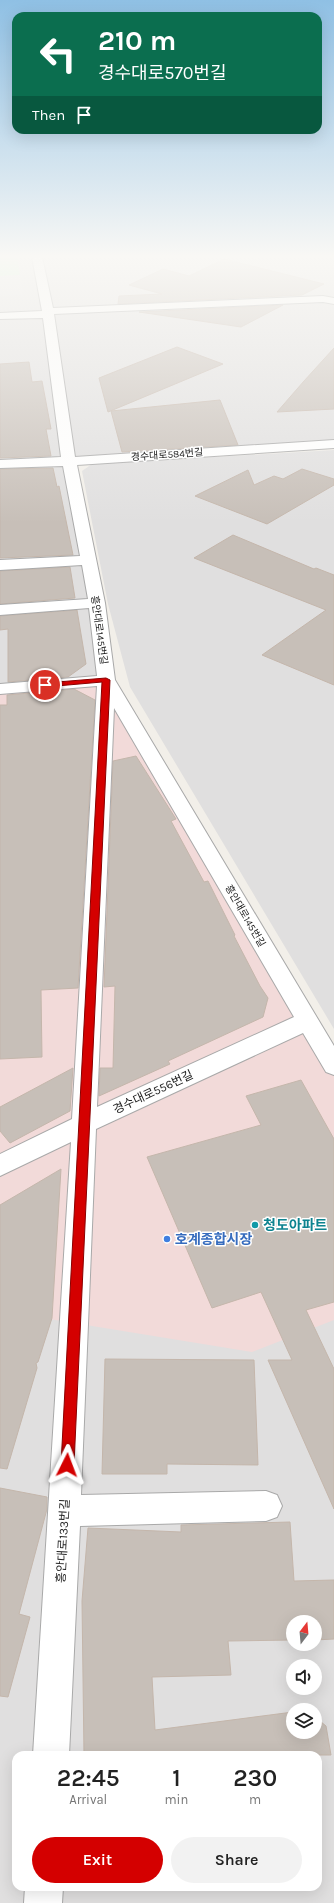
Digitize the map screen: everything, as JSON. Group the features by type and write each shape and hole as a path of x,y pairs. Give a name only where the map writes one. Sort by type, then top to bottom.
{"street":[{"name":"흥안대로145번길","path":"56,346 69,461 97,603 106,680 334,1066"},
{"name":"경수대로584번길","path":"0,464 334,444"},
{"path":"0,565 88,560"},
{"path":"0,610 97,603"},
{"path":"0,689 106,680"},
{"name":"흥안대로133번길","path":"51,1751 65,1511 106,680"},
{"name":"경수대로556번길","path":"0,1166 84,1124 307,1021"},
{"path":"65,1511 266,1506"},
{"path":"43,1903 44,1891"}],"shaded area":[{"path":"0,346 334,346 334,444 69,461 106,680 0,689"},
{"path":"334,450 334,1029 130,687 108,604 82,471 92,464"},
{"path":"106,680 334,1069 334,1320 252,1352 0,1311 0,689"},
{"path":"334,1080 334,1903 0,1903 0,1175"}],"building":[{"path":"177,347 223,364 108,412 99,378"},
{"path":"334,348 334,409 277,412 304,381"},
{"path":"29,362 32,382 42,381 51,429 46,429 51,456 0,458 0,364"},
{"path":"220,400 238,445 122,452 111,411"},
{"path":"53,468 57,487 59,486 73,555 0,558 0,469"},
{"path":"302,469 334,479 334,485 267,524 195,496 248,470 254,485 274,476 283,479"},
{"path":"233,535 314,569 316,568 334,575 334,685 262,655 326,610 194,558"},
{"path":"70,567 75,598 0,604 0,571"},
{"path":"77,610 86,664 68,677 8,682 8,629 0,630 0,616"},
{"path":"74,689 95,700 78,988 41,990 42,1057 0,1059 0,705 7,705 7,695"},
{"path":"136,756 176,819 171,821 204,882 208,881 235,935 234,936 260,986 268,998 263,1017 168,1061 170,1064 99,1096 100,1068 113,1068 115,986 104,987 113,761"},
{"path":"73,1068 70,1111 10,1143 0,1131 0,1107"},
{"name":"청도아파트","path":"301,1080 334,1139 334,1302 306,1310 334,1369 334,1509 268,1360 292,1360 261,1292 212,1308 147,1157 261,1125 246,1096"},
{"path":"61,1169 52,1318 38,1362 36,1363 37,1368 7,1469 0,1468 0,1205"},
{"path":"105,1359 254,1360 258,1465 167,1464 167,1474 102,1474"},
{"path":"0,1488 47,1497 47,1509 19,1614 30,1617 8,1697 0,1696"},
{"path":"290,1522 294,1581 334,1580 334,1639 322,1640 322,1615 286,1615 286,1640 228,1641 231,1675 152,1677 155,1730 286,1713 286,1739 322,1739 322,1723 326,1726 331,1755 322,1755 322,1751 84,1751 82,1601 88,1528 181,1532 181,1525"}],"place":[{"name":"청도아파트","path":"255,1225"},
{"name":"호계종합시장","path":"167,1239"}],"route":[{"path":"45,685 106,680 67,1465"}]}
